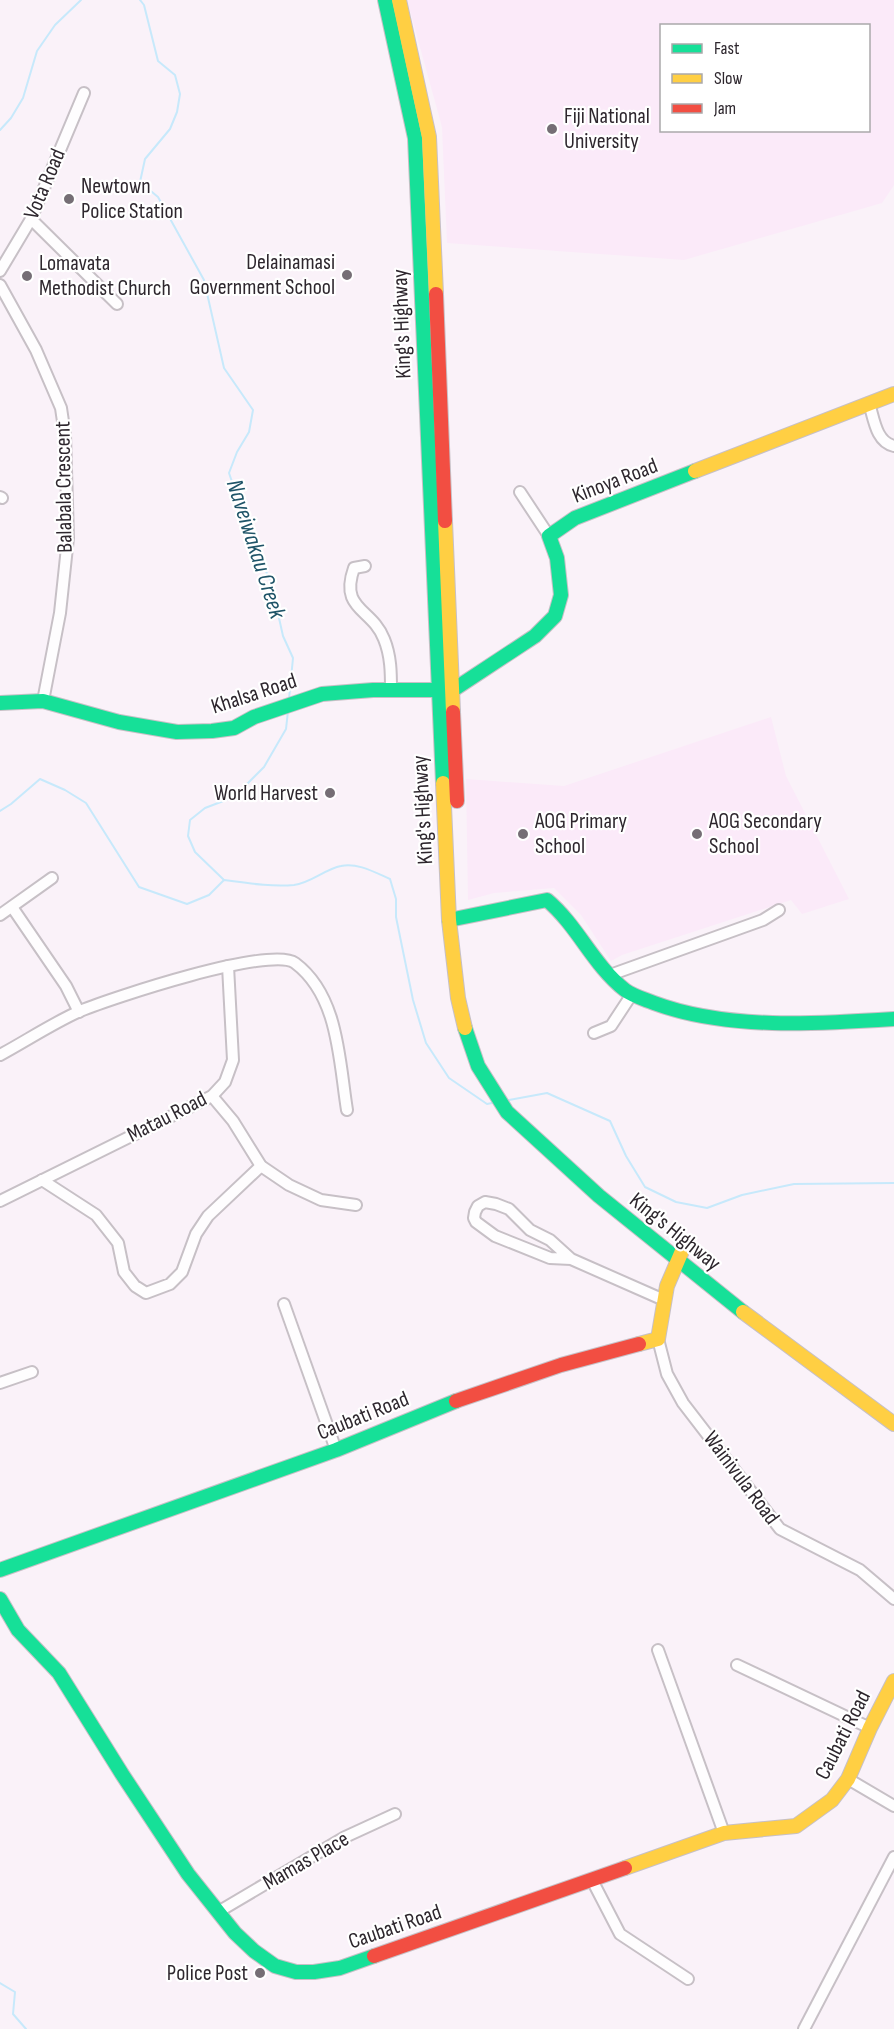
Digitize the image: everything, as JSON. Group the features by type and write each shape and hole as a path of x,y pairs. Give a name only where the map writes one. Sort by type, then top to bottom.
{"main road":[{"name":"King's Highway","path":"385,0 415,138 438,690 455,920 467,999 484,1056 501,1096 512,1111 619,1215 747,1303 894,1411"},
{"name":"King's Highway","path":"399,0 429,137 453,690 455,920"},
{"name":"Kinoya Road","path":"549,536 574,518 894,394"},
{"path":"453,690 534,636 555,616 560,606 561,595 556,558 549,536"},
{"name":"Khalsa Road","path":"0,703 43,701 119,722 177,732 212,731 234,728 254,717 322,694 391,690 453,690"},
{"path":"455,920 547,900 573,924 610,975 632,994 681,1012 714,1018 809,1023 894,1019"},
{"name":"King's Highway","path":"679,1256 743,1312 894,1424"},
{"path":"658,1340 667,1286 679,1256"},
{"name":"Caubati Road","path":"0,1570 336,1450 460,1399 561,1365 658,1340"},
{"name":"Caubati Road","path":"0,1599 18,1630 59,1673 188,1874 218,1912 248,1945 274,1966 296,1972 340,1968 724,1833 796,1826 832,1800 848,1779 894,1681"}],"street":[{"name":"Vota Road","path":"0,271 31,219 84,93"},
{"path":"31,219 117,304"},
{"name":"Balabala Crescent","path":"0,285 36,350 61,408 65,435 68,538 60,614 43,701"},
{"path":"869,404 880,437 894,446"},
{"path":"520,492 549,536"},
{"path":"365,566 354,568 348,584 353,601 373,621 384,637 390,660 391,690"},
{"path":"0,915 52,878"},
{"path":"12,907 66,986 79,1012"},
{"path":"610,975 763,920 779,910"},
{"path":"0,1055 79,1012 228,966 270,958 281,959 293,962 309,976 322,995 333,1025 347,1110"},
{"name":"Matau Road","path":"0,1201 212,1096 225,1082 233,1060 228,966"},
{"path":"594,1033 611,1026 632,994"},
{"path":"212,1096 233,1121 261,1166 289,1185 321,1200 356,1205"},
{"path":"42,1180 96,1215 118,1243 124,1272 135,1286 146,1293 170,1284 182,1272 196,1234 208,1216 261,1166"},
{"path":"571,1259 550,1258 495,1236 476,1222 474,1218 478,1206 485,1202 509,1209 530,1230 550,1240 571,1259 664,1300"},
{"path":"284,1304 336,1450"},
{"name":"Wainivula Road","path":"658,1340 667,1374 683,1403 780,1529 853,1566 894,1599"},
{"path":"0,1383 32,1372"},
{"path":"658,1650 724,1833"},
{"path":"737,1665 870,1728"},
{"path":"848,1779 894,1806"},
{"name":"Mamas Place","path":"218,1912 345,1837 394,1814"},
{"path":"804,2029 894,1857"},
{"path":"592,1880 620,1934 688,1979"}],"shaded area":[{"name":"Fiji National University","path":"407,0 894,0 894,185 882,203 684,260 447,243 442,127"},
{"name":"AOG Secondary School","path":"771,717 786,776 849,899 802,914 791,900 622,955 611,961 581,915 554,888 494,893 468,900 466,779 564,786"}],"waterway":[{"name":"Naveiwakau Creek","path":"0,130 11,118 23,98 37,51 55,25 81,0"},
{"name":"Naveiwakau Creek","path":"140,0 144,5 158,61 175,75 180,94 177,112 170,129 145,159 140,182 158,197 204,280 224,368 253,410 249,432 237,452 229,473 254,546 271,582 283,636 293,658 289,699"},
{"name":"Naveiwakau Creek","path":"224,880 195,852 188,836 190,820 205,808 226,800 242,789 264,767 286,729 288,711"},
{"path":"0,811 40,779 65,790 86,803 139,887 187,904 209,895 224,880 267,885 294,885 347,865 366,869 390,879 396,899 396,917 413,1000 426,1043 449,1078 487,1104 492,1103"},
{"path":"509,1100 547,1093 610,1121 626,1156 645,1187 676,1202 707,1208 742,1195 794,1184 894,1183"},
{"path":"0,1983 15,1992 13,2014 26,2029"}],"traffic: fast":[{"path":"385,0 415,138 443,783"},
{"path":"0,703 43,701 119,722 177,732 212,731 234,728 254,717 322,694 373,690 453,690 535,636 555,616 561,595 557,558 549,536 575,518 695,471"},
{"path":"449,920 547,900 558,910 614,980 628,992 654,1003 711,1018 742,1021 804,1023 894,1019"},
{"path":"465,1028 478,1066 507,1112 599,1196 743,1312"},
{"path":"0,1570 336,1450 456,1401"},
{"path":"0,1599 18,1630 59,1673 188,1874 235,1933 275,1966 296,1972 340,1968 374,1956"}],"traffic: slow":[{"path":"399,0 429,137 436,294"},
{"path":"695,471 894,394"},
{"path":"445,521 453,712"},
{"path":"443,783 449,920 458,998 465,1028"},
{"path":"639,1344 658,1339 667,1286 682,1251"},
{"path":"743,1312 894,1424"},
{"path":"625,1868 724,1833 796,1826 832,1800 848,1779 894,1681"}],"traffic: jam":[{"path":"436,294 445,521"},
{"path":"453,712 457,801"},
{"path":"456,1401 561,1365 639,1344"},
{"path":"374,1956 625,1868"}],"place":[{"name":"Fiji National University","path":"552,129"},
{"name":"Newtown Police Station","path":"69,199"},
{"name":"Delainamasi Government School","path":"347,275"},
{"name":"Lomavata Methodist Church","path":"27,276"},
{"name":"World Harvest","path":"330,793"},
{"name":"AOG Primary School","path":"523,834"},
{"name":"AOG Secondary School","path":"697,834"},
{"name":"Police Post","path":"260,1973"}]}
